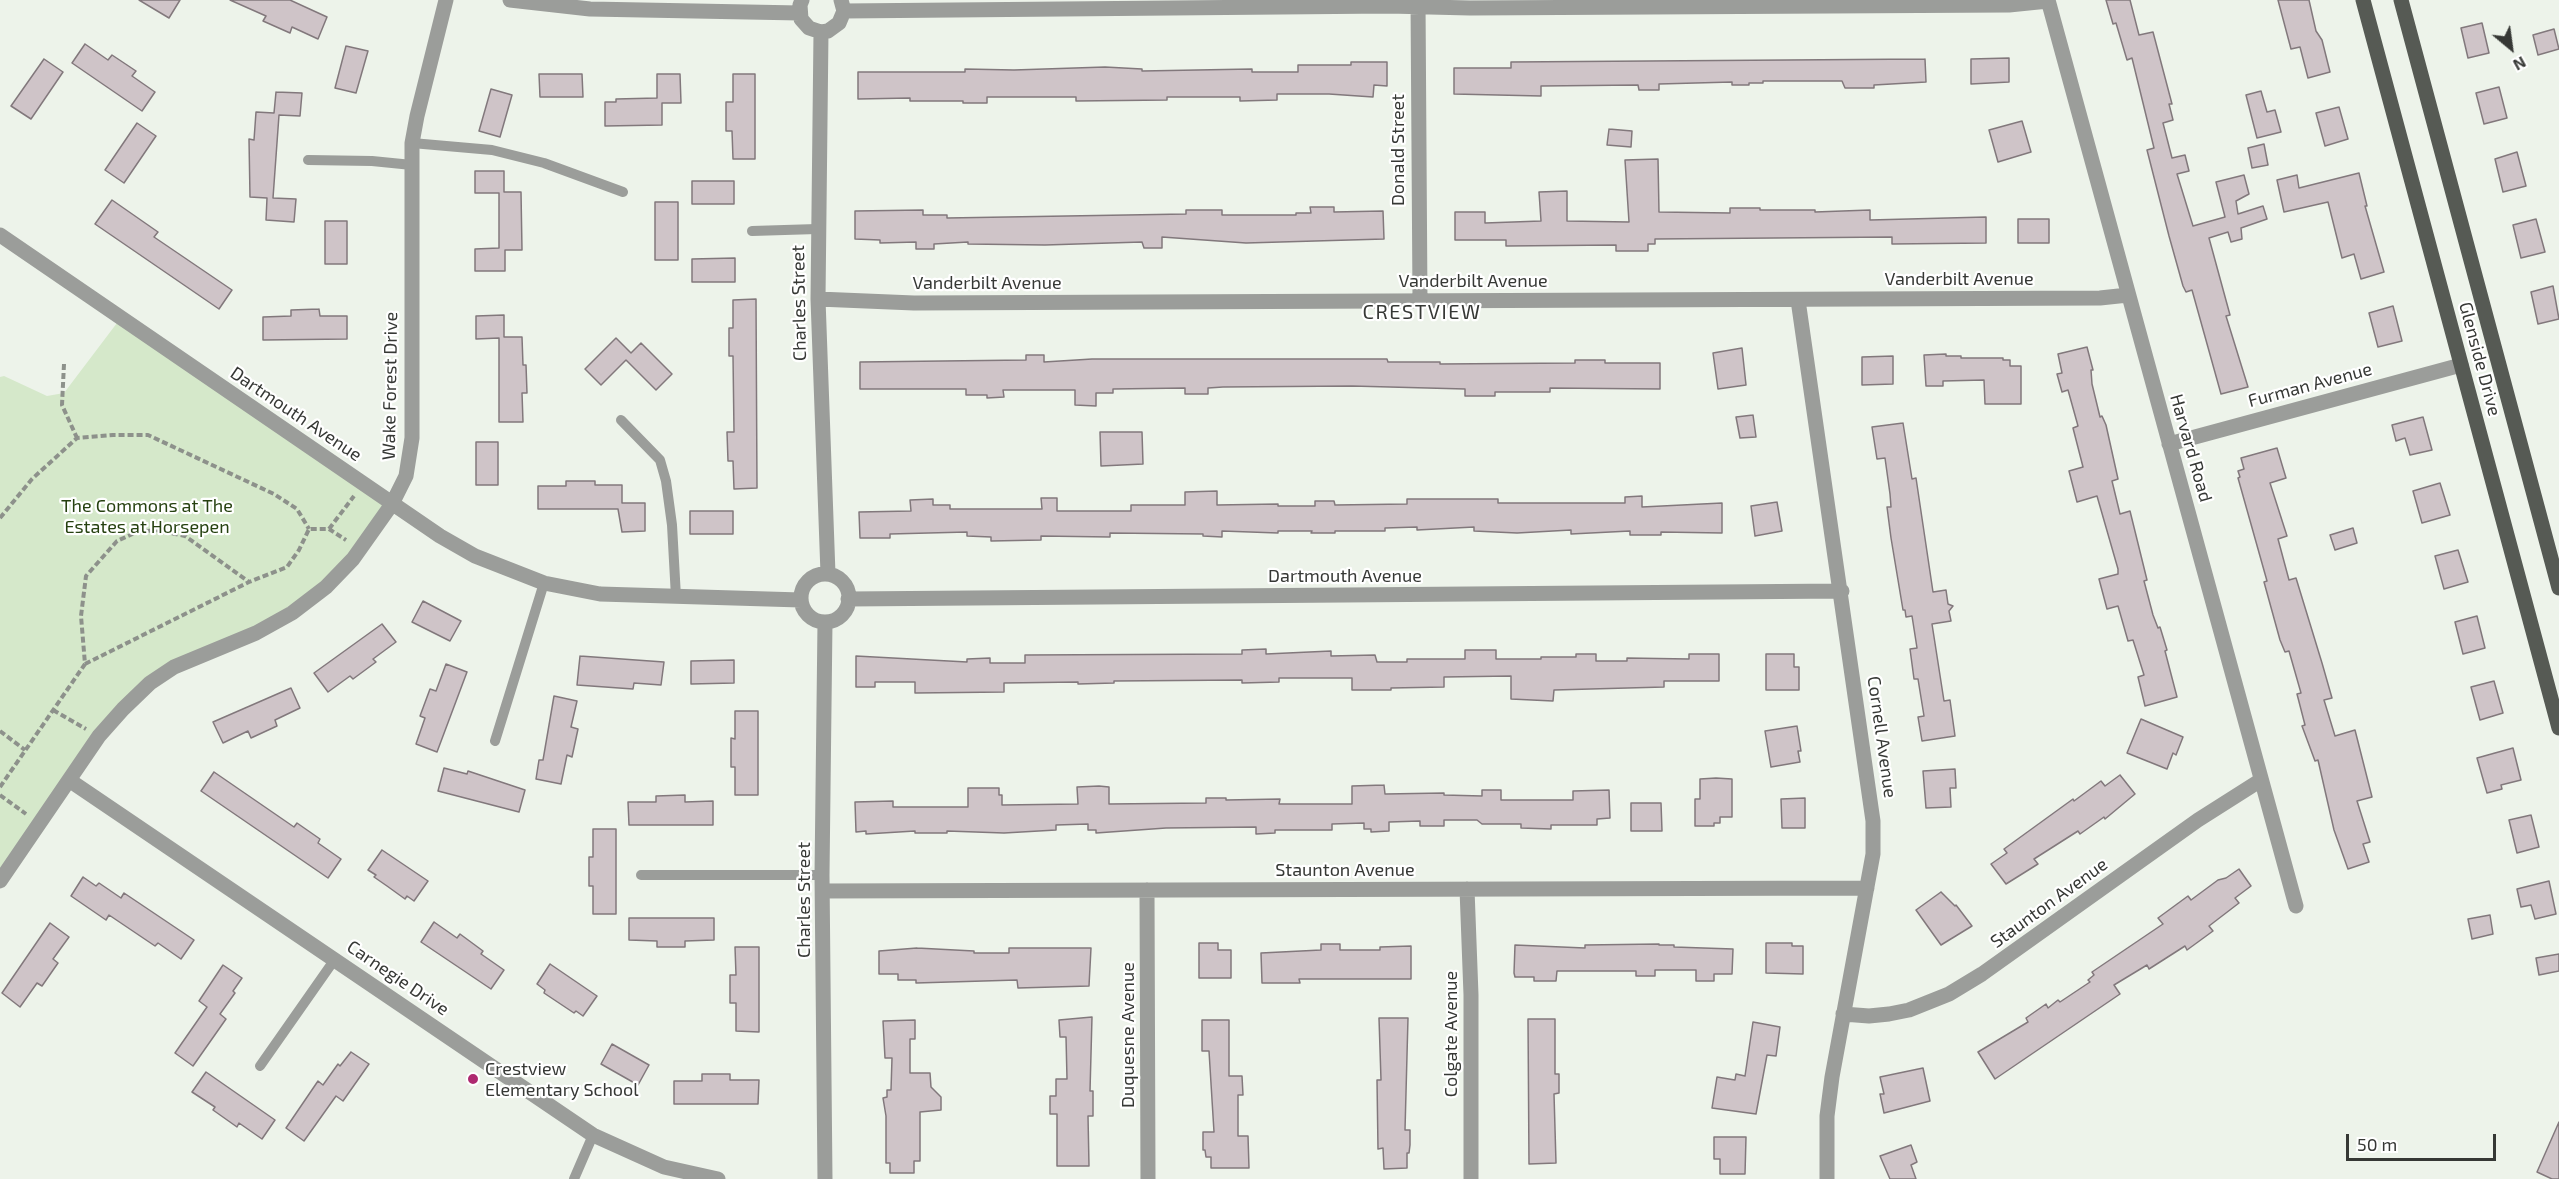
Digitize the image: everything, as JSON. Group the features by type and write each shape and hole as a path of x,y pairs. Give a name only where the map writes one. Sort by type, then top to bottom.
{"main road":[{"name":"Glenside Drive","path":"2363,0 2461,365 2553,683 2559,728"},
{"name":"Glenside Drive","path":"2401,0 2559,588"}],"street":[{"name":"Wake Forest Drive","path":"0,881 99,736 123,709 150,684 174,667 255,633 292,613 326,587 360,549 392,504 406,476 412,438 412,143 447,0"},
{"path":"510,0 590,9 624,5 801,6 801,19 809,28 821,32 828,31 839,23 842,5 1997,5 2048,0"},
{"name":"Harvard Road","path":"2048,0 2296,906"},
{"name":"Donald Street","path":"1418,4 1420,300"},
{"name":"Charles Street","path":"821,32 817,229 828,574"},
{"name":"Dartmouth Avenue","path":"0,235 392,504 475,556 544,583 600,594 801,600"},
{"name":"Vanderbilt Avenue","path":"818,299 903,303 1798,300 2100,298 2128,295"},
{"name":"Cornell Avenue","path":"1798,300 1874,821 1873,854 1832,1077 1827,1116 1827,1179"},
{"name":"Furman Avenue","path":"2169,444 2461,365"},
{"path":"821,574 828,574 835,576 846,586 849,599 844,612 825,622 818,621 806,613 801,593 808,580 821,574"},
{"name":"Dartmouth Avenue","path":"849,599 1842,591"},
{"name":"Charles Street","path":"825,622 822,875 825,1179"},
{"name":"Carnegie Drive","path":"69,780 335,958 593,1135 664,1167 718,1179"},
{"name":"Staunton Avenue","path":"1844,1014 1869,1016 1909,1010 1949,994 1983,975 2198,820 2261,780"},
{"name":"Staunton Avenue","path":"823,891 1867,888"},
{"name":"Colgate Avenue","path":"1467,889 1471,995 1471,1179"},
{"name":"Duquesne Avenue","path":"1147,890 1148,1179"}],"lane":[{"path":"412,143 492,150 544,163 623,192"},
{"path":"308,160 372,161 412,165"},
{"path":"752,231 817,229"},
{"path":"621,420 660,460 672,525 676,597"},
{"path":"495,741 544,583"},
{"path":"641,875 822,875"},
{"path":"260,1066 335,958"},
{"path":"574,1179 593,1135"}],"path":[{"path":"64,364 62,405 77,438"},
{"path":"0,518 32,479 77,438 148,435 274,494 297,509 309,529"},
{"path":"328,529 363,484"},
{"path":"309,529 328,529 360,549"},
{"path":"0,787 85,664 249,582 286,567 299,550 309,529"},
{"path":"85,664 81,616 86,576 117,541 137,532 156,530 185,536 249,582"},
{"path":"53,710 99,736"},
{"path":"0,731 25,750"},
{"path":"0,795 39,824"}],"green space":[{"name":"The Commons at The Estates at Horsepen","path":"120,319 391,505 337,575 242,637 134,698 0,880 0,377 4,376 47,396 64,393"}],"building":[{"path":"139,0 180,0 169,18"},
{"path":"230,0 290,0 327,17 318,39 292,27 290,33 263,21 266,16"},
{"path":"2106,0 2130,0 2139,35 2153,32 2172,104 2169,104 2173,120 2163,123 2172,158 2185,155 2189,171 2177,174 2193,226 2225,217 2216,182 2244,175 2249,194 2236,201 2238,214 2263,206 2267,219 2241,228 2242,239 2231,242 2228,232 2209,238 2230,315 2226,316 2248,387 2221,394 2192,290 2186,292 2183,286 2169,236 2147,150 2154,148 2132,58 2127,60 2116,23 2113,24"},
{"path":"2278,0 2309,0 2316,31 2322,40 2330,72 2308,78 2300,47 2291,49"},
{"path":"2482,23 2489,53 2468,58 2461,28"},
{"path":"2554,29 2559,49 2538,55 2533,35"},
{"path":"85,44 108,60 112,55 136,71 132,76 155,92 142,111 72,63"},
{"path":"346,46 368,51 356,93 335,88"},
{"path":"2009,58 2009,82 1971,84 1971,59"},
{"path":"44,59 63,72 31,119 11,106"},
{"path":"1925,59 1926,82 1874,85 1874,88 1845,88 1842,81 1763,81 1763,83 1749,83 1749,85 1732,85 1732,82 1659,84 1659,90 1639,90 1638,85 1541,86 1541,96 1454,94 1454,68 1511,68 1511,62"},
{"path":"1351,62 1387,62 1387,86 1374,85 1373,97 1277,94 1277,100 1240,101 1240,97 1076,101 1076,97 987,97 987,103 910,101 910,98 858,99 858,72 965,72 965,69 1105,67 1142,69 1142,71 1252,69 1252,72 1298,72 1298,65 1351,65"},
{"path":"539,74 582,74 583,97 540,97"},
{"path":"657,74 680,74 681,103 662,103 662,125 605,126 605,102 616,102 616,99 657,98"},
{"path":"733,74 755,74 755,159 733,159 732,131 726,131 726,102 733,102"},
{"path":"2499,87 2507,118 2484,124 2476,93"},
{"path":"491,89 512,95 500,137 479,131"},
{"path":"2261,91 2267,112 2275,110 2281,132 2257,138 2246,95"},
{"path":"276,92 302,93 300,116 279,115 273,198 296,199 294,222 266,220 267,198 250,197 249,139 254,140 256,112 274,113"},
{"path":"2339,107 2348,139 2325,146 2316,113"},
{"path":"2022,121 2031,152 1998,162 1989,130"},
{"path":"137,123 156,136 124,183 105,170"},
{"path":"1609,129 1632,131 1631,147 1607,145"},
{"path":"2264,144 2268,165 2252,168 2248,148"},
{"path":"2517,152 2526,186 2503,192 2495,159"},
{"path":"1658,159 1659,212 1730,213 1730,208 1760,208 1760,210 1815,210 1815,212 1870,210 1870,220 1986,217 1986,243 1892,244 1892,237 1655,239 1655,244 1648,244 1648,251 1616,251 1616,245 1506,246 1506,240 1455,240 1455,212 1485,212 1485,223 1541,221 1539,192 1567,191 1567,221 1629,222 1625,160"},
{"path":"475,171 504,171 504,192 521,192 522,250 505,250 505,271 475,271 475,249 499,248 499,193 475,193"},
{"path":"2359,173 2367,206 2365,206 2384,272 2361,279 2354,254 2342,258 2328,202 2284,212 2277,180 2297,175 2299,188"},
{"path":"692,181 734,181 734,204 692,204"},
{"path":"112,200 158,232 154,237 232,290 219,309 95,224"},
{"path":"655,202 678,202 678,260 655,260"},
{"path":"1310,207 1334,207 1334,212 1383,211 1384,239 1246,243 1162,237 1162,248 1144,248 1142,242 1045,245 968,244 968,242 934,244 934,249 916,249 916,242 880,243 880,240 855,239 855,211 923,210 923,215 947,215 947,218 1186,214 1186,210 1222,210 1222,215 1296,215 1296,213 1311,213"},
{"path":"2018,219 2049,219 2049,243 2018,243"},
{"path":"2536,219 2545,252 2521,258 2513,225"},
{"path":"325,221 347,221 347,264 325,264"},
{"path":"735,258 735,282 692,282 692,259"},
{"path":"2553,286 2559,319 2538,324 2531,292"},
{"path":"756,299 757,488 734,489 733,461 728,461 727,432 734,432 733,356 729,356 729,328 733,328 733,300"},
{"path":"2393,306 2402,341 2378,347 2369,313"},
{"path":"319,309 320,316 347,316 347,339 263,340 263,317 291,316 291,310"},
{"path":"504,315 504,337 522,337 527,393 522,393 523,422 499,422 499,338 476,339 476,316"},
{"path":"616,338 631,353 641,343 672,374 656,390 626,360 601,385 585,369"},
{"path":"2087,347 2093,370 2091,370 2092,384 2100,417 2102,416 2106,425 2118,479 2112,481 2120,514 2130,511 2147,580 2144,581 2153,615 2158,628 2160,627 2167,650 2165,651 2177,697 2145,706 2138,677 2144,675 2133,640 2128,641 2118,606 2107,609 2099,579 2118,574 2118,569 2097,496 2077,502 2069,471 2083,467 2073,428 2078,426 2068,390 2062,392 2057,374 2062,373 2058,354"},
{"path":"1742,348 1746,385 1718,389 1713,353"},
{"path":"1946,354 1946,356 1961,356 1961,358 2003,358 2003,360 2010,360 2010,366 2021,366 2021,404 1985,404 1984,380 1943,381 1943,386 1926,386 1924,355"},
{"path":"1026,355 1044,355 1044,362 1092,359 1387,359 1388,362 1440,362 1440,364 1575,363 1575,360 1605,360 1605,363 1660,363 1660,389 1550,388 1550,392 1495,392 1495,396 1465,396 1465,389 1352,386 1223,387 1208,388 1208,394 1185,394 1185,388 1113,389 1113,393 1096,393 1096,406 1075,405 1075,390 1003,390 1004,397 987,398 987,395 966,395 966,389 860,389 860,362 1026,360"},
{"path":"1893,356 1893,384 1862,385 1862,357"},
{"path":"1753,415 1756,437 1740,438 1736,417"},
{"path":"2423,417 2432,450 2410,455 2405,438 2396,441 2392,425"},
{"path":"1903,423 1912,479 1916,478 1933,592 1946,590 1948,604 1953,606 1949,611 1951,621 1932,624 1944,701 1950,700 1955,736 1922,741 1918,717 1924,716 1918,679 1914,679 1910,649 1917,648 1912,616 1906,617 1905,610 1903,610 1887,507 1891,507 1885,458 1877,459 1872,427"},
{"path":"1100,432 1142,432 1143,464 1101,466"},
{"path":"476,442 498,442 498,485 476,485"},
{"path":"2277,448 2286,478 2270,483 2287,536 2278,539 2289,580 2296,578 2322,663 2332,698 2324,700 2335,736 2355,730 2372,797 2357,801 2370,842 2363,844 2369,862 2348,869 2334,830 2318,760 2315,761 2302,726 2305,725 2297,694 2301,693 2289,651 2285,652 2280,640 2264,582 2267,581 2238,478 2240,477 2238,471 2244,469 2241,458"},
{"path":"566,481 595,481 595,485 622,485 622,503 645,503 645,531 622,532 618,509 538,509 538,486 566,486"},
{"path":"2440,483 2450,515 2422,523 2413,491"},
{"path":"1217,491 1217,505 1278,504 1278,506 1315,506 1315,501 1334,501 1335,505 1407,504 1407,499 1498,499 1498,503 1625,503 1625,497 1642,496 1642,507 1722,503 1722,533 1661,532 1661,535 1630,535 1630,531 1571,534 1571,530 1517,533 1474,531 1474,527 1417,530 1417,527 1385,528 1385,531 1335,531 1335,533 1222,531 1222,537 1203,536 1203,534 1110,533 1110,537 1041,536 1041,540 991,541 991,537 967,536 967,532 890,534 890,538 860,538 859,512 911,511 910,500 933,499 933,505 950,505 950,509 1042,509 1041,498 1057,498 1057,511 1131,511 1131,505 1185,505 1185,492"},
{"path":"1777,502 1782,531 1755,536 1751,506"},
{"path":"690,511 733,511 733,534 690,534"},
{"path":"2353,528 2357,543 2335,550 2330,535"},
{"path":"2458,550 2468,582 2444,589 2435,556"},
{"path":"423,601 461,621 450,641 412,622"},
{"path":"2477,616 2485,648 2463,654 2455,622"},
{"path":"382,624 396,642 373,659 376,662 353,679 350,676 328,692 314,673"},
{"path":"1266,649 1266,654 1331,651 1331,656 1375,655 1377,662 1407,662 1407,659 1465,659 1465,650 1496,650 1496,659 1541,659 1541,657 1576,657 1576,654 1596,654 1596,661 1627,661 1627,658 1689,659 1689,654 1719,654 1719,681 1664,681 1664,687 1554,690 1553,701 1511,699 1511,676 1444,677 1444,687 1391,688 1391,690 1352,690 1352,678 1279,678 1279,682 1242,683 1242,680 1114,681 1114,683 1078,684 1078,682 1004,683 1004,692 915,693 915,682 875,682 875,687 856,687 856,656 967,662 967,659 990,658 990,663 1025,663 1025,655 1242,654 1242,650"},
{"path":"1766,654 1794,654 1794,667 1799,667 1799,690 1766,690"},
{"path":"580,656 664,662 661,685 634,683 633,689 577,685"},
{"path":"734,660 734,683 691,684 691,661"},
{"path":"446,664 467,672 437,752 416,744 425,718 420,716 430,689 436,691"},
{"path":"2494,681 2503,713 2480,720 2471,687"},
{"path":"291,688 300,708 275,720 277,726 251,738 248,731 223,743 213,722"},
{"path":"554,696 577,701 571,727 578,729 572,757 567,755 561,784 536,779 539,760 543,760"},
{"path":"735,711 758,711 758,795 735,795 735,767 731,767 731,738 735,739"},
{"path":"2141,719 2183,737 2167,769 2127,753"},
{"path":"1797,726 1801,751 1798,751 1800,762 1771,767 1765,731"},
{"path":"2513,748 2521,780 2501,785 2502,789 2487,793 2477,758"},
{"path":"444,768 467,774 468,771 525,790 519,812 438,791"},
{"path":"1955,769 1956,788 1950,788 1951,807 1926,808 1923,771"},
{"path":"214,772 294,827 297,823 320,839 318,843 341,859 328,878 201,791"},
{"path":"2120,775 2135,794 2105,819 2104,817 2080,834 2078,831 2034,859 2038,864 2006,884 1991,864 2007,853 2004,849 2101,781 2105,786"},
{"path":"1700,779 1732,779 1732,817 1720,817 1720,823 1714,823 1714,826 1695,826 1695,799 1700,799"},
{"path":"1384,785 1385,794 1444,793 1444,795 1482,796 1482,790 1501,790 1501,800 1573,800 1573,791 1609,790 1610,818 1597,819 1597,825 1551,825 1551,829 1521,828 1521,824 1482,824 1477,820 1444,820 1444,826 1420,826 1420,821 1389,822 1389,831 1371,832 1371,829 1364,829 1364,823 1332,824 1332,830 1275,830 1275,833 1256,834 1256,827 1166,828 1096,833 1096,830 1088,830 1088,824 1056,825 1056,830 1004,833 947,831 947,833 915,833 915,831 866,834 866,831 856,832 855,802 893,801 893,807 968,807 968,788 999,788 1002,805 1078,804 1077,787 1099,786 1109,787 1109,804 1206,803 1206,798 1226,798 1226,800 1280,799 1279,804 1352,804 1352,786"},
{"path":"685,795 685,802 713,801 713,825 629,825 628,802 656,802 656,796"},
{"path":"1805,798 1805,828 1782,828 1781,799"},
{"path":"1631,803 1661,803 1662,831 1631,831"},
{"path":"2531,815 2539,847 2517,853 2509,820"},
{"path":"593,829 616,829 616,914 593,914 593,886 589,886 589,857 593,857"},
{"path":"382,850 428,881 414,901 407,896 405,899 374,877 376,875 368,870"},
{"path":"2239,869 2251,886 2235,898 2239,903 2209,926 2213,931 2187,950 2185,946 2149,969 2147,965 2114,985 2120,994 1995,1079 1978,1052 2028,1022 2026,1018 2046,1004 2048,1008 2058,1000 2060,1002 2090,982 2088,980 2094,975 2092,972 2163,924 2158,918 2188,896 2191,900 2218,880 2226,878"},
{"path":"83,877 96,886 99,883 121,898 124,893 194,940 181,959 158,943 155,946 109,915 106,920 71,896"},
{"path":"2549,881 2556,914 2535,919 2531,905 2521,907 2517,889"},
{"path":"1941,892 1956,905 1972,926 1941,945 1916,910"},
{"path":"2490,915 2493,934 2472,939 2468,919"},
{"path":"629,918 714,918 714,940 685,941 685,947 657,947 657,941 629,940"},
{"path":"434,922 457,938 460,934 483,951 481,954 504,970 491,989 421,942"},
{"path":"50,923 69,937 53,959 58,963 42,986 37,983 20,1007 2,993"},
{"path":"1199,943 1218,943 1218,950 1231,950 1231,978 1199,978"},
{"path":"1766,943 1792,943 1792,946 1803,946 1803,974 1766,973"},
{"path":"1321,944 1340,944 1340,950 1380,950 1380,947 1411,946 1411,979 1299,979 1300,983 1262,983 1261,953 1321,950"},
{"path":"1515,945 1585,948 1585,945 1674,945 1674,947 1733,949 1732,974 1714,974 1714,981 1696,981 1696,970 1655,970 1655,976 1636,976 1636,971 1557,971 1556,981 1534,981 1534,977 1515,977 1514,973"},
{"path":"735,947 759,947 759,1032 736,1031 736,1003 730,1003 730,975 736,975"},
{"path":"917,948 974,951 974,953 1009,953 1009,948 1091,948 1089,986 1018,988 1017,980 916,983 916,980 898,980 898,974 879,974 879,951"},
{"path":"2559,954 2559,971 2539,975 2536,958"},
{"path":"550,964 597,996 583,1016 576,1011 574,1013 544,993 545,990 537,984"},
{"path":"223,965 242,978 233,991 235,993 220,1014 226,1019 193,1066 175,1053 207,1007 199,1001"},
{"path":"1092,1017 1090,1091 1093,1091 1093,1116 1088,1116 1089,1166 1057,1166 1057,1114 1050,1114 1050,1096 1056,1096 1056,1079 1067,1079 1066,1037 1060,1037 1059,1020"},
{"path":"1379,1018 1408,1018 1405,1130 1410,1130 1410,1145 1409,1153 1407,1153 1407,1168 1384,1169 1383,1148 1378,1149 1377,1080 1381,1080"},
{"path":"1528,1019 1555,1019 1555,1074 1559,1074 1559,1093 1554,1094 1556,1163 1529,1164"},
{"path":"915,1020 915,1039 910,1039 910,1073 930,1073 931,1087 941,1097 941,1110 920,1112 920,1161 914,1161 914,1173 890,1173 890,1163 886,1163 886,1116 883,1098 887,1097 887,1090 891,1090 892,1058 885,1058 883,1021"},
{"path":"1202,1020 1229,1020 1229,1076 1242,1076 1243,1095 1238,1095 1238,1136 1248,1136 1249,1168 1211,1168 1211,1157 1206,1157 1205,1150 1203,1150 1203,1132 1214,1132 1209,1051 1202,1051"},
{"path":"1753,1022 1780,1027 1776,1056 1767,1055 1756,1114 1712,1108 1717,1077 1735,1080 1736,1074 1745,1076"},
{"path":"612,1044 649,1065 638,1085 601,1064"},
{"path":"351,1052 369,1064 343,1101 336,1096 304,1141 286,1128 318,1081 323,1085 338,1064 340,1066"},
{"path":"1923,1068 1930,1101 1884,1113 1880,1094 1884,1094 1880,1077"},
{"path":"206,1072 275,1120 262,1139 239,1123 237,1127 213,1110 215,1107 192,1092"},
{"path":"702,1074 730,1074 730,1080 759,1080 758,1104 674,1104 674,1081 702,1081"},
{"path":"2559,1122 2559,1179 2552,1179 2537,1172"},
{"path":"1714,1137 1746,1137 1745,1174 1720,1174 1720,1159 1714,1159"},
{"path":"1911,1145 1917,1162 1911,1165 1916,1179 1890,1179 1880,1156"}],"place":[{"name":"Crestview Elementary School","path":"473,1079"}],"district":[{"name":"CRESTVIEW","path":"1422,312"}]}
